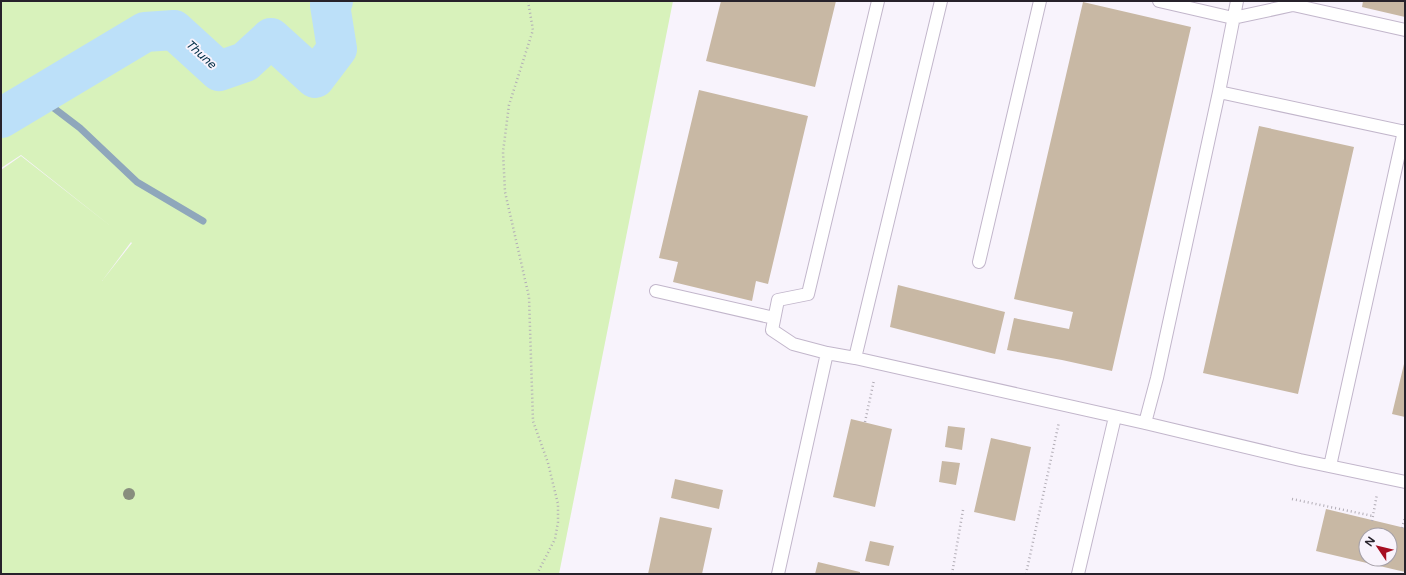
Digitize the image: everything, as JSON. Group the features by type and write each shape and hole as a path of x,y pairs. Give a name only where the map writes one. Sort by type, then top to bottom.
{"lane":[{"path":"878,1 808,294 778,300 772,330 793,344 827,353 855,358 1405,482"},
{"path":"855,358 941,1"},
{"path":"979,262 1040,1"},
{"path":"1159,1 1233,18 1293,5 1405,30"},
{"path":"1145,423 1157,378 1219,92 1237,1"},
{"path":"1219,92 1404,132 1330,466"},
{"path":"656,291 774,318"},
{"path":"778,574 827,353"},
{"path":"1078,574 1115,417"}],"path":[{"path":"528,1 533,30 509,105 503,152 505,192 529,298 533,421 548,463 558,504 558,522 555,539 538,574"},
{"path":"865,422 877,363"},
{"path":"1026,574 1063,405"},
{"path":"1372,521 1380,477"},
{"path":"1292,499 1372,516"},
{"path":"952,574 964,510"},
{"path":"1402,528 1405,517"}],"green space":[{"path":"1,1 673,1 559,574 1,574 1,170 21,156 112,227 21,155 1,168","holes":["131,242 132,243 102,281"]}],"building":[{"path":"721,1 836,1 815,87 706,61"},
{"path":"1363,1 1405,1 1405,17 1362,7"},
{"path":"1083,2 1191,27 1112,371 1007,350 1014,318 1069,329 1073,312 1014,299"},
{"path":"699,90 808,116 768,284 756,281 752,301 673,282 678,262 659,258"},
{"path":"1259,126 1354,147 1298,394 1203,373"},
{"path":"898,285 1005,312 995,354 890,327"},
{"path":"1405,364 1405,417 1392,414"},
{"path":"851,419 892,429 875,507 833,497"},
{"path":"948,426 965,428 962,450 945,447"},
{"path":"991,438 1031,447 1015,521 974,512"},
{"path":"942,461 960,463 956,485 939,482"},
{"path":"675,479 723,490 719,509 671,498"},
{"path":"1326,509 1405,528 1405,572 1384,567 1398,567 1398,527 1358,527 1358,561 1316,551"},
{"path":"660,517 712,528 702,574 648,574"},
{"path":"870,541 894,546 889,566 865,561"},
{"path":"818,562 860,572 860,574 815,574"}],"waterway":[{"name":"Thune","path":"1,118 145,32 174,30 219,71 245,62 271,38 315,78 337,49 330,5 333,1"},
{"path":"38,96 80,128 137,182 203,221"}]}
